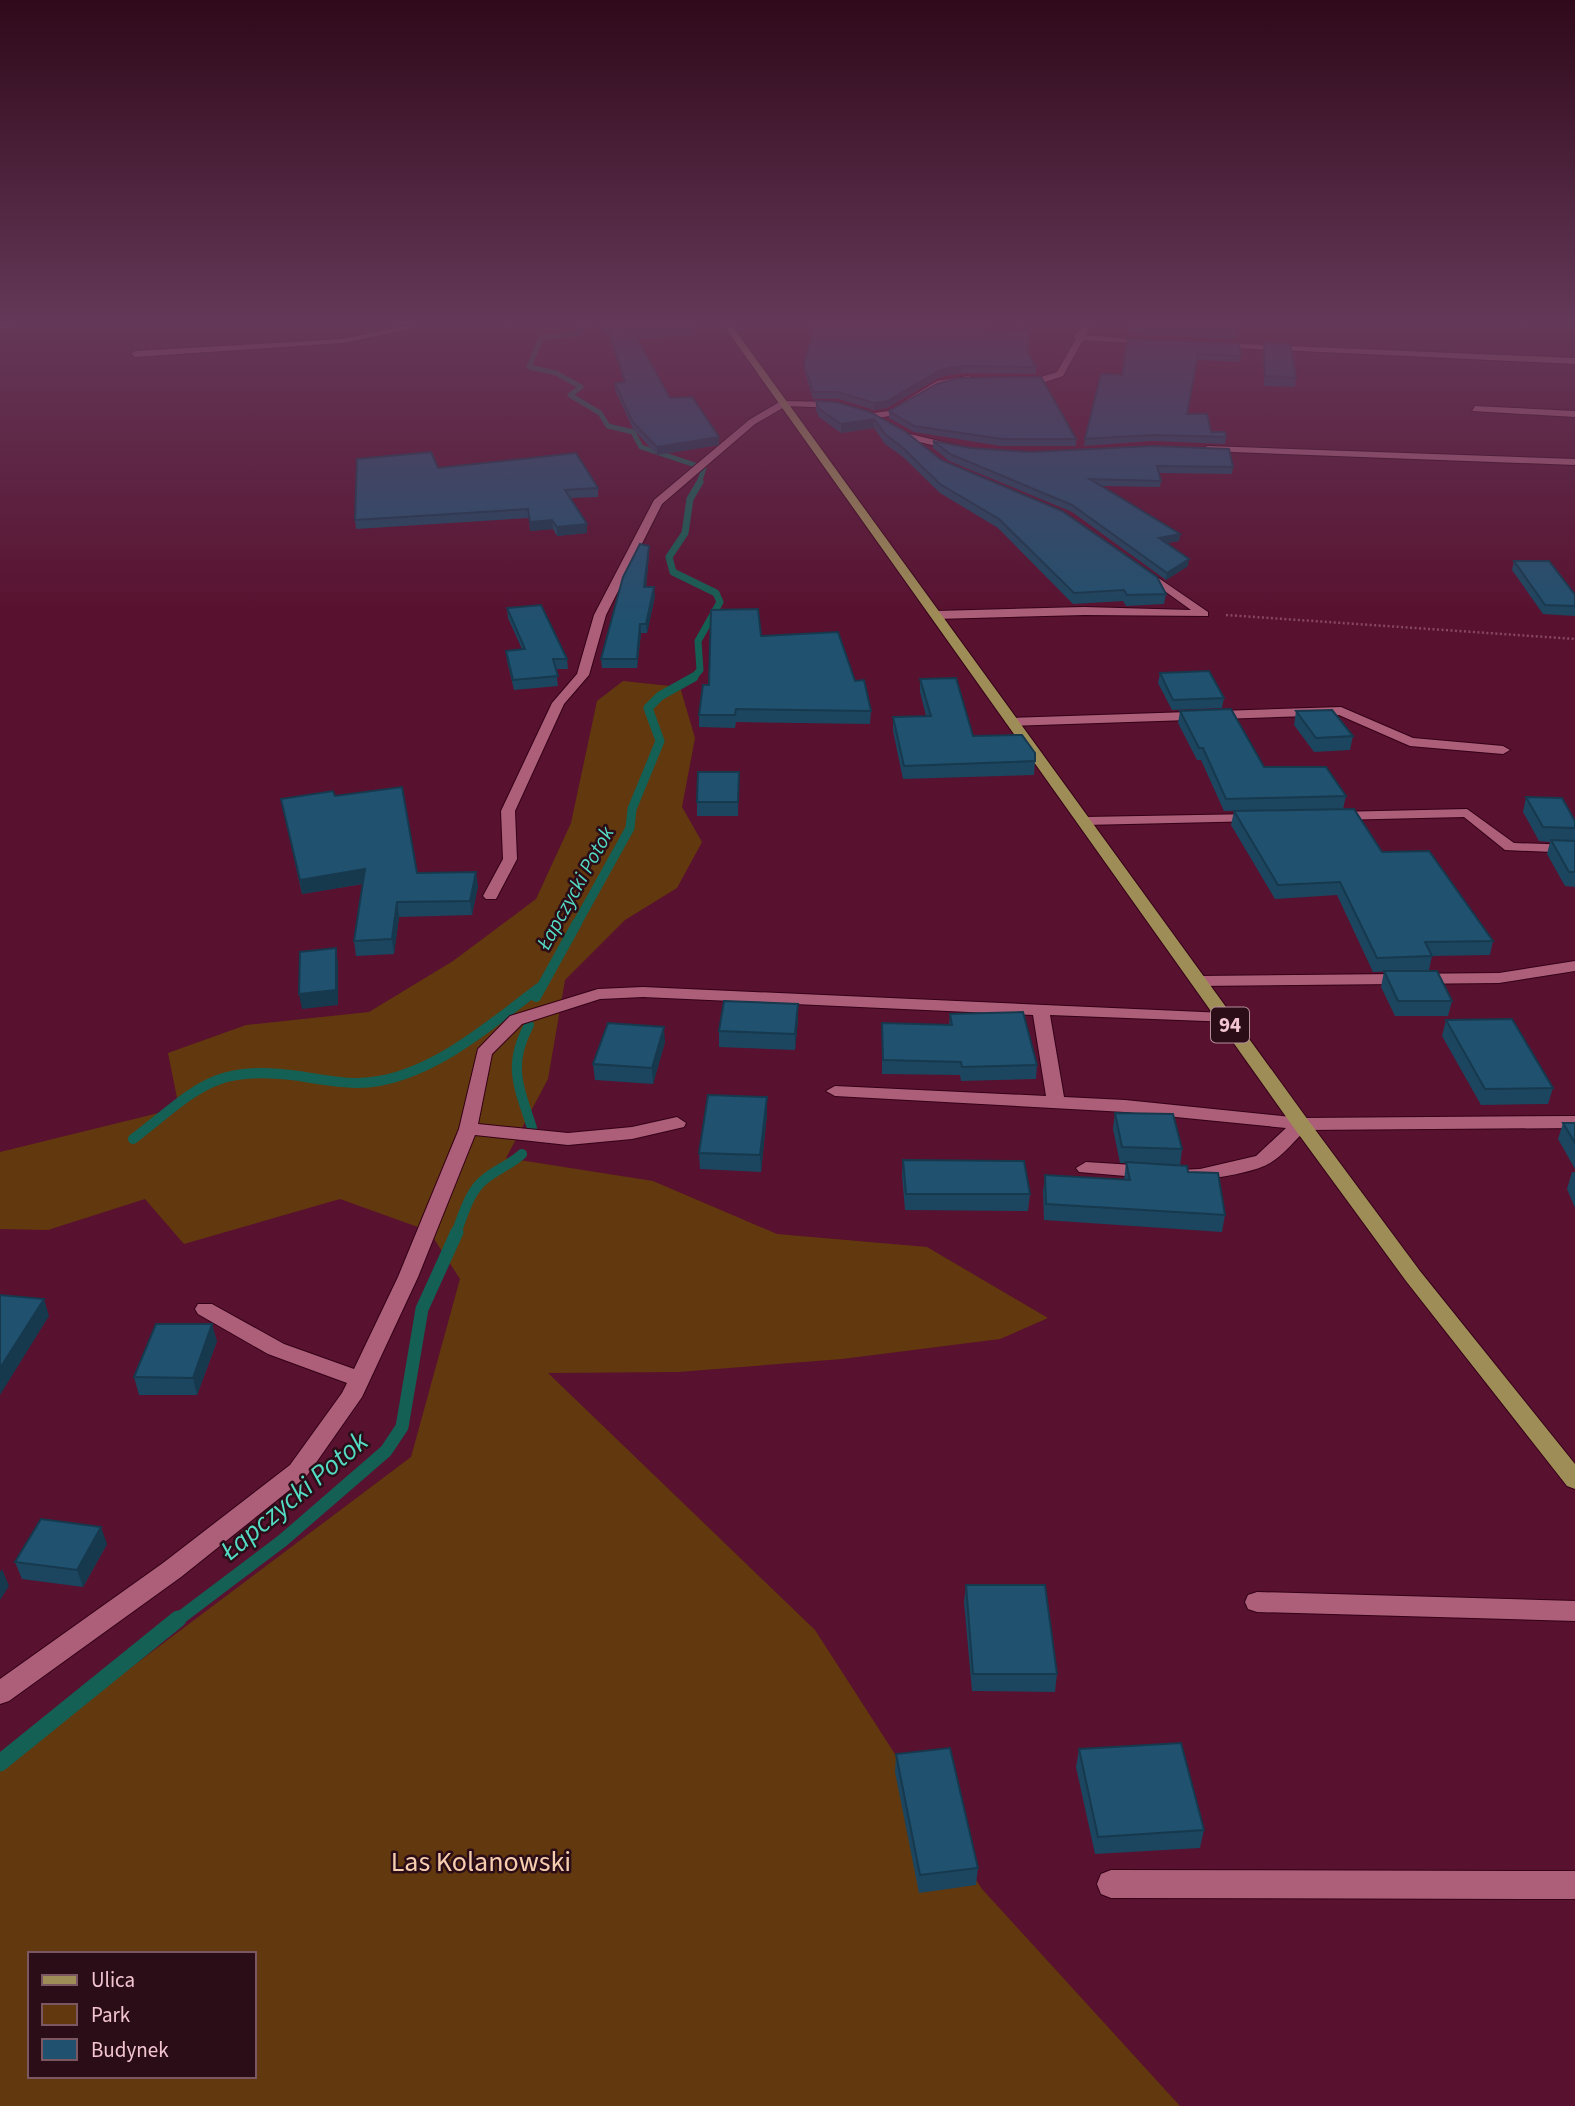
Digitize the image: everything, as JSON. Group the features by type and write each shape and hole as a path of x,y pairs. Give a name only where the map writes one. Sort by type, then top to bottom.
{"main road":[{"name":"94","path":"799,424 1301,1124 1422,1287 1575,1480"}],"street":[{"path":"491,896 510,859 508,811 558,703 583,675 600,615 658,502 749,424"},
{"path":"888,424 937,458"},
{"path":"901,432 974,451"},
{"path":"1192,448 1575,462"},
{"path":"1130,561 1204,614"},
{"path":"936,615 1084,611 1204,614"},
{"path":"1012,722 1341,711 1409,742 1503,750"},
{"path":"1314,817 1467,813 1510,847 1575,849"},
{"path":"1084,821 1272,818"},
{"path":"1198,981 1499,978 1575,966"},
{"path":"0,1693 172,1570 298,1471 351,1397 408,1277 468,1129 484,1053 516,1020 598,994 643,992 1225,1018"},
{"path":"1041,1010 1056,1102"},
{"path":"835,1091 1125,1106 1301,1124 1575,1122"},
{"path":"468,1129 568,1139 632,1133 677,1123"},
{"path":"1086,1168 1200,1175 1262,1160 1301,1124"},
{"path":"205,1309 276,1349 359,1379"},
{"path":"1257,1602 1575,1611"},
{"path":"1111,1884 1575,1885"}],"path":[{"path":"1204,614 1575,639"}],"green space":[{"name":"Las Kolanowski","path":"623,681 680,687 695,738 682,807 702,842 677,888 625,920 565,980 548,1079 506,1158 653,1181 777,1234 927,1247 1048,1318 1000,1339 842,1359 678,1372 548,1373 815,1630 982,1889 1180,2106 0,2106 0,1766 411,1457 460,1279 429,1231 340,1199 184,1244 145,1199 48,1230 0,1229 0,1152 179,1108 168,1053 246,1025 369,1012 453,961 536,899 571,823 597,701"}],"building":[{"path":"635,424 710,424 719,437 657,447"},
{"path":"878,424 892,424 941,460 1062,511 1157,577 1166,594 1127,595 1124,590 1074,593 999,519 940,484 886,435"},
{"path":"911,424 1068,424 1076,439 1002,439"},
{"path":"1089,424 1209,424 1211,432 1225,432 1226,437 1153,435 1085,439"},
{"path":"933,441 970,448 1031,452 1153,446 1229,449 1233,467 1157,466 1161,481 1090,479 1180,534 1159,538 1189,559 1167,573 1072,505 950,454"},
{"path":"431,452 438,468 576,453 598,488 565,490 587,524 557,527 552,520 530,522 528,509 355,520 357,459"},
{"path":"640,544 649,546 644,587 654,587 646,624 640,624 637,659 601,659 623,577"},
{"path":"1514,561 1549,561 1575,595 1575,606 1545,605"},
{"path":"541,605 567,659 553,659 558,676 513,680 506,651 525,649 507,608"},
{"path":"758,609 761,636 838,632 855,681 864,680 871,711 736,709 735,715 699,715 703,685 709,685 711,610"},
{"path":"1209,671 1224,698 1173,700 1160,673"},
{"path":"956,678 973,736 1022,735 1035,753 1035,761 904,766 893,717 931,716 920,679"},
{"path":"1231,709 1264,767 1326,767 1346,796 1226,799 1203,748 1199,748 1180,711"},
{"path":"1332,710 1353,736 1316,738 1296,711"},
{"path":"698,772 739,772 738,802 697,802"},
{"path":"402,787 417,873 476,872 470,901 397,902 392,939 354,941 365,869 300,880 281,799 333,791 335,796"},
{"path":"1526,797 1562,798 1575,821 1575,828 1543,827"},
{"path":"1354,809 1382,852 1429,851 1493,941 1425,942 1432,956 1377,958 1340,882 1278,885 1234,811"},
{"path":"1551,840 1575,841 1575,872 1569,872"},
{"path":"336,948 336,990 299,994 300,952"},
{"path":"1384,971 1437,971 1452,1001 1398,1001"},
{"path":"724,1001 798,1004 795,1034 719,1031"},
{"path":"1023,1012 1037,1065 962,1067 961,1062 883,1060 882,1023 952,1025 950,1014"},
{"path":"1512,1019 1553,1088 1485,1089 1446,1020"},
{"path":"608,1023 664,1027 652,1068 593,1064"},
{"path":"708,1095 767,1097 760,1155 699,1153"},
{"path":"1115,1113 1173,1114 1182,1149 1122,1147"},
{"path":"1563,1123 1575,1123 1575,1143"},
{"path":"903,1160 1024,1161 1030,1194 906,1194"},
{"path":"1126,1162 1187,1166 1188,1172 1218,1173 1225,1215 1046,1204 1045,1175 1130,1180"},
{"path":"0,1295 44,1299 0,1368"},
{"path":"156,1324 212,1324 193,1378 134,1377"},
{"path":"41,1519 101,1527 77,1570 15,1562"},
{"path":"966,1585 1045,1585 1057,1674 973,1674"},
{"path":"1181,1743 1204,1830 1098,1837 1079,1749"},
{"path":"950,1748 978,1868 920,1875 896,1754"}],"waterway":[{"name":"Łapczycki Potok","path":"607,424 633,432 641,447 704,468 699,483"},
{"name":"Łapczycki Potok","path":"694,677 700,670 698,641 720,602 716,593 673,572 669,557 685,533 690,499 700,482"},
{"name":"Łapczycki Potok","path":"576,925 630,828 632,809 660,741 648,708 660,696 694,677"},
{"name":"Łapczycki Potok","path":"536,997 577,923"},
{"path":"133,1139 191,1094 225,1077 270,1073 359,1083 379,1081 423,1067 463,1044 539,988"},
{"name":"Łapczycki Potok","path":"529,1025 518,1053 517,1076 532,1128"},
{"name":"Łapczycki Potok","path":"456,1233 467,1204 479,1184 522,1154"},
{"name":"Łapczycki Potok","path":"176,1621 282,1541 386,1451 402,1427 422,1309 457,1232"},
{"name":"Łapczycki Potok","path":"0,1763 178,1619"}]}
